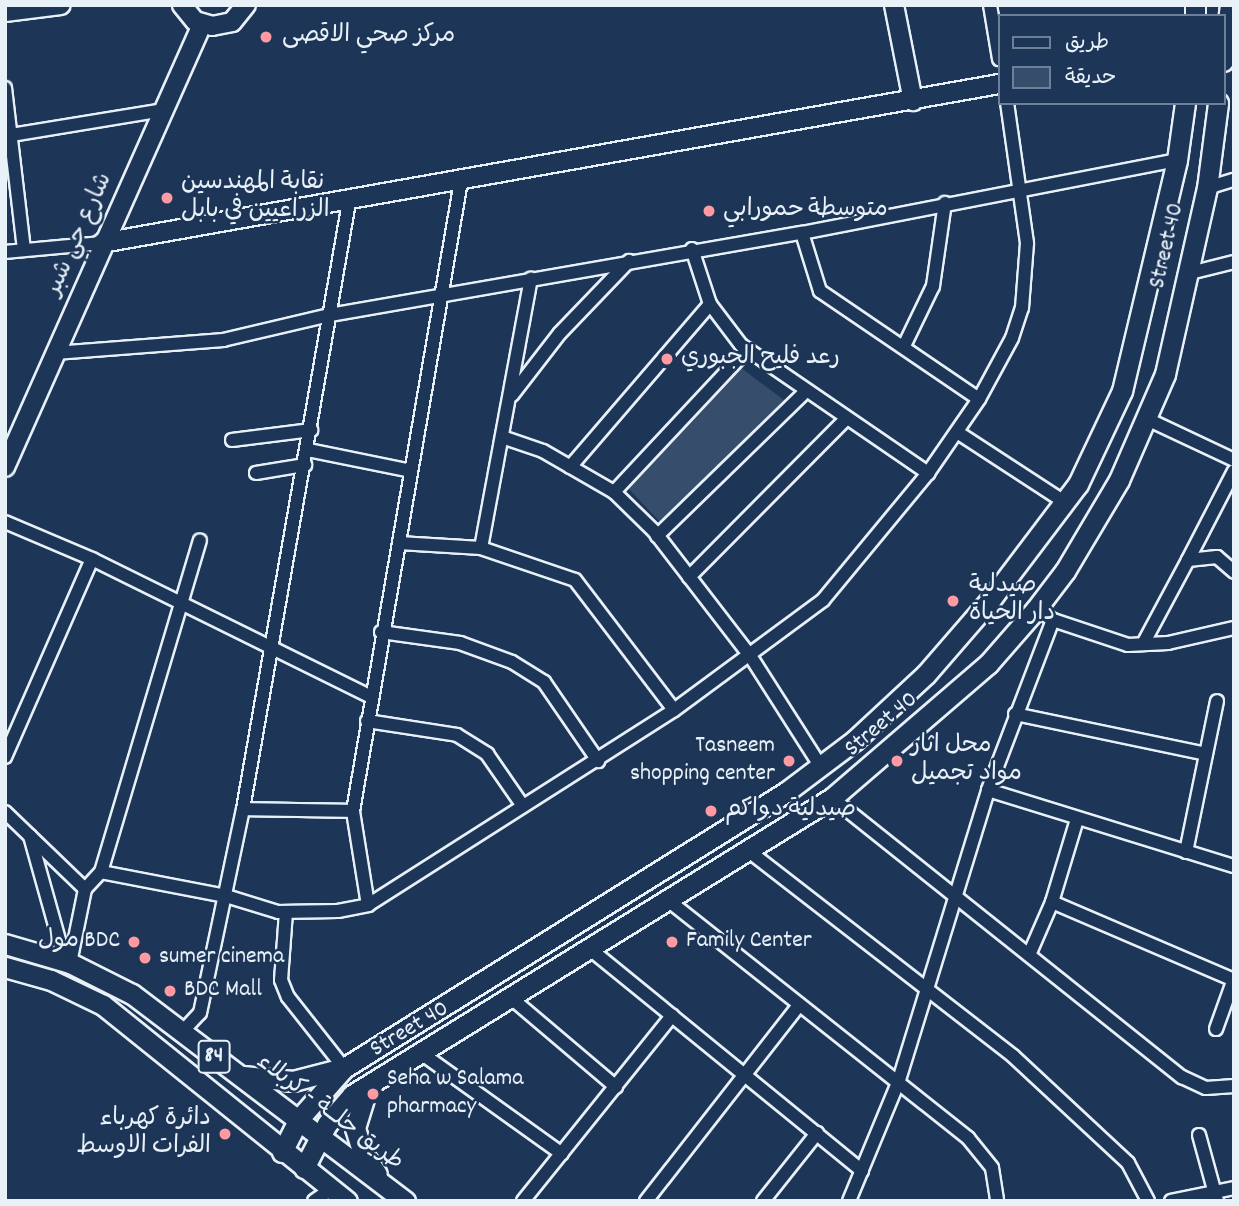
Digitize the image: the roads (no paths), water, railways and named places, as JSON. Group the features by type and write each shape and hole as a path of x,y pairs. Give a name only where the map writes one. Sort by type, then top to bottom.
{"main road":[{"path":"1225,45 1230,5"},
{"name":"Street 40","path":"282,1152 298,1120 344,1068 760,810 821,767 909,689 991,599 1066,503 1122,391 1177,160 1185,105"},
{"name":"Street 40","path":"304,1168 320,1135 352,1095 750,852 832,798 899,744 1044,614 1065,572 1119,480 1165,374 1207,188 1218,105"},
{"path":"909,689 915,706 932,715"},
{"path":"877,719 892,727 899,744"},
{"name":"طريق حلــة - كربلاء","path":"5,943 68,962 132,994 405,1201"},
{"name":"84","path":"5,967 51,980 103,1005 304,1168 334,1198"},
{"path":"239,1076 293,1081 344,1068"},
{"path":"371,1081 359,1106 355,1128 363,1154 383,1184"}],"street":[{"path":"5,12 61,5"},
{"path":"182,6 202,24 232,22 246,5"},
{"path":"894,5 912,101"},
{"path":"990,5 998,53"},
{"name":"شارع حي شبر","path":"5,467 102,243 202,24"},
{"path":"5,252 102,243 349,202 998,84"},
{"path":"5,88 8,135 24,249"},
{"path":"101,872 226,895 286,912 338,911 368,905 598,761 751,657 823,600 928,473 979,399 1012,338 1022,308 1027,243 1007,105"},
{"path":"8,135 163,110"},
{"path":"54,353 223,340 330,315 692,249 802,233 945,203 1177,160"},
{"path":"1207,188 1234,180"},
{"path":"368,905 353,811 461,181"},
{"path":"183,1032 200,1013 226,895 275,647 349,202"},
{"path":"904,346 933,286 945,203"},
{"path":"802,233 820,291 979,399"},
{"path":"692,249 710,304 748,349 928,473"},
{"path":"509,398 560,334 629,261"},
{"path":"1186,274 1234,262"},
{"path":"481,548 531,279"},
{"path":"570,467 710,304"},
{"path":"614,492 748,349"},
{"path":"657,536 806,391"},
{"path":"689,577 846,419"},
{"path":"1147,419 1231,455"},
{"path":"232,440 311,430"},
{"path":"957,432 1066,503"},
{"path":"502,436 543,451 614,492 657,536 751,657 821,767"},
{"path":"308,450 411,471"},
{"path":"256,473 305,465"},
{"path":"1143,644 1234,471"},
{"path":"5,522 92,559 371,696"},
{"path":"68,962 85,889 101,872 200,540"},
{"path":"399,543 481,548 575,580 674,710"},
{"path":"1188,560 1217,557 1234,572"},
{"path":"5,757 92,559"},
{"path":"849,1201 899,1080 1044,614 1128,645 1234,628"},
{"path":"382,632 460,643 512,662 544,682 598,761"},
{"path":"1186,852 1217,701"},
{"path":"1015,714 1206,754"},
{"path":"367,721 457,735 488,754 523,806"},
{"path":"988,790 1234,866"},
{"path":"832,798 1182,1077 1206,1088 1234,1086"},
{"path":"243,809 353,811"},
{"path":"5,812 85,889"},
{"path":"1028,955 1052,902 1077,819"},
{"path":"30,836 68,962"},
{"path":"750,852 927,992 1013,1056 1128,1163 1148,1201"},
{"path":"669,901 799,1005 899,1080 986,1155 997,1201"},
{"path":"1052,902 1234,980 1216,1029"},
{"path":"286,912 281,980 288,997 344,1068"},
{"path":"590,949 862,1171"},
{"path":"510,998 616,1087"},
{"path":"646,1201 799,1005"},
{"path":"523,1201 672,1016"},
{"path":"421,1053 562,1154"},
{"path":"763,1201 817,1133"},
{"path":"1199,1135 1215,1196"},
{"path":"1171,1201 1215,1196 1234,1188"}],"place":[{"name":"مركز صحي الاقصى","path":"266,37"},
{"name":"نقابة المهندسين الزراعيين في بابل","path":"167,198"},
{"name":"متوسطة حمورابي","path":"709,211"},
{"name":"رعد فليح الجبوري","path":"667,359"},
{"name":"صيدلية دار الحياة","path":"953,601"},
{"name":"Tasneem shopping center","path":"789,761"},
{"name":"محل اثار مواد تجميل","path":"897,761"},
{"name":"صيدلية دواكم","path":"711,811"},
{"name":"مول BDC","path":"134,942"},
{"name":"Family Center","path":"672,942"},
{"name":"sumer cinema","path":"145,958"},
{"name":"BDC Mall","path":"170,991"},
{"name":"Seha w Salama pharmacy","path":"373,1094"},
{"name":"دائرة كهرباء الفرات الاوسط","path":"225,1134"}]}
